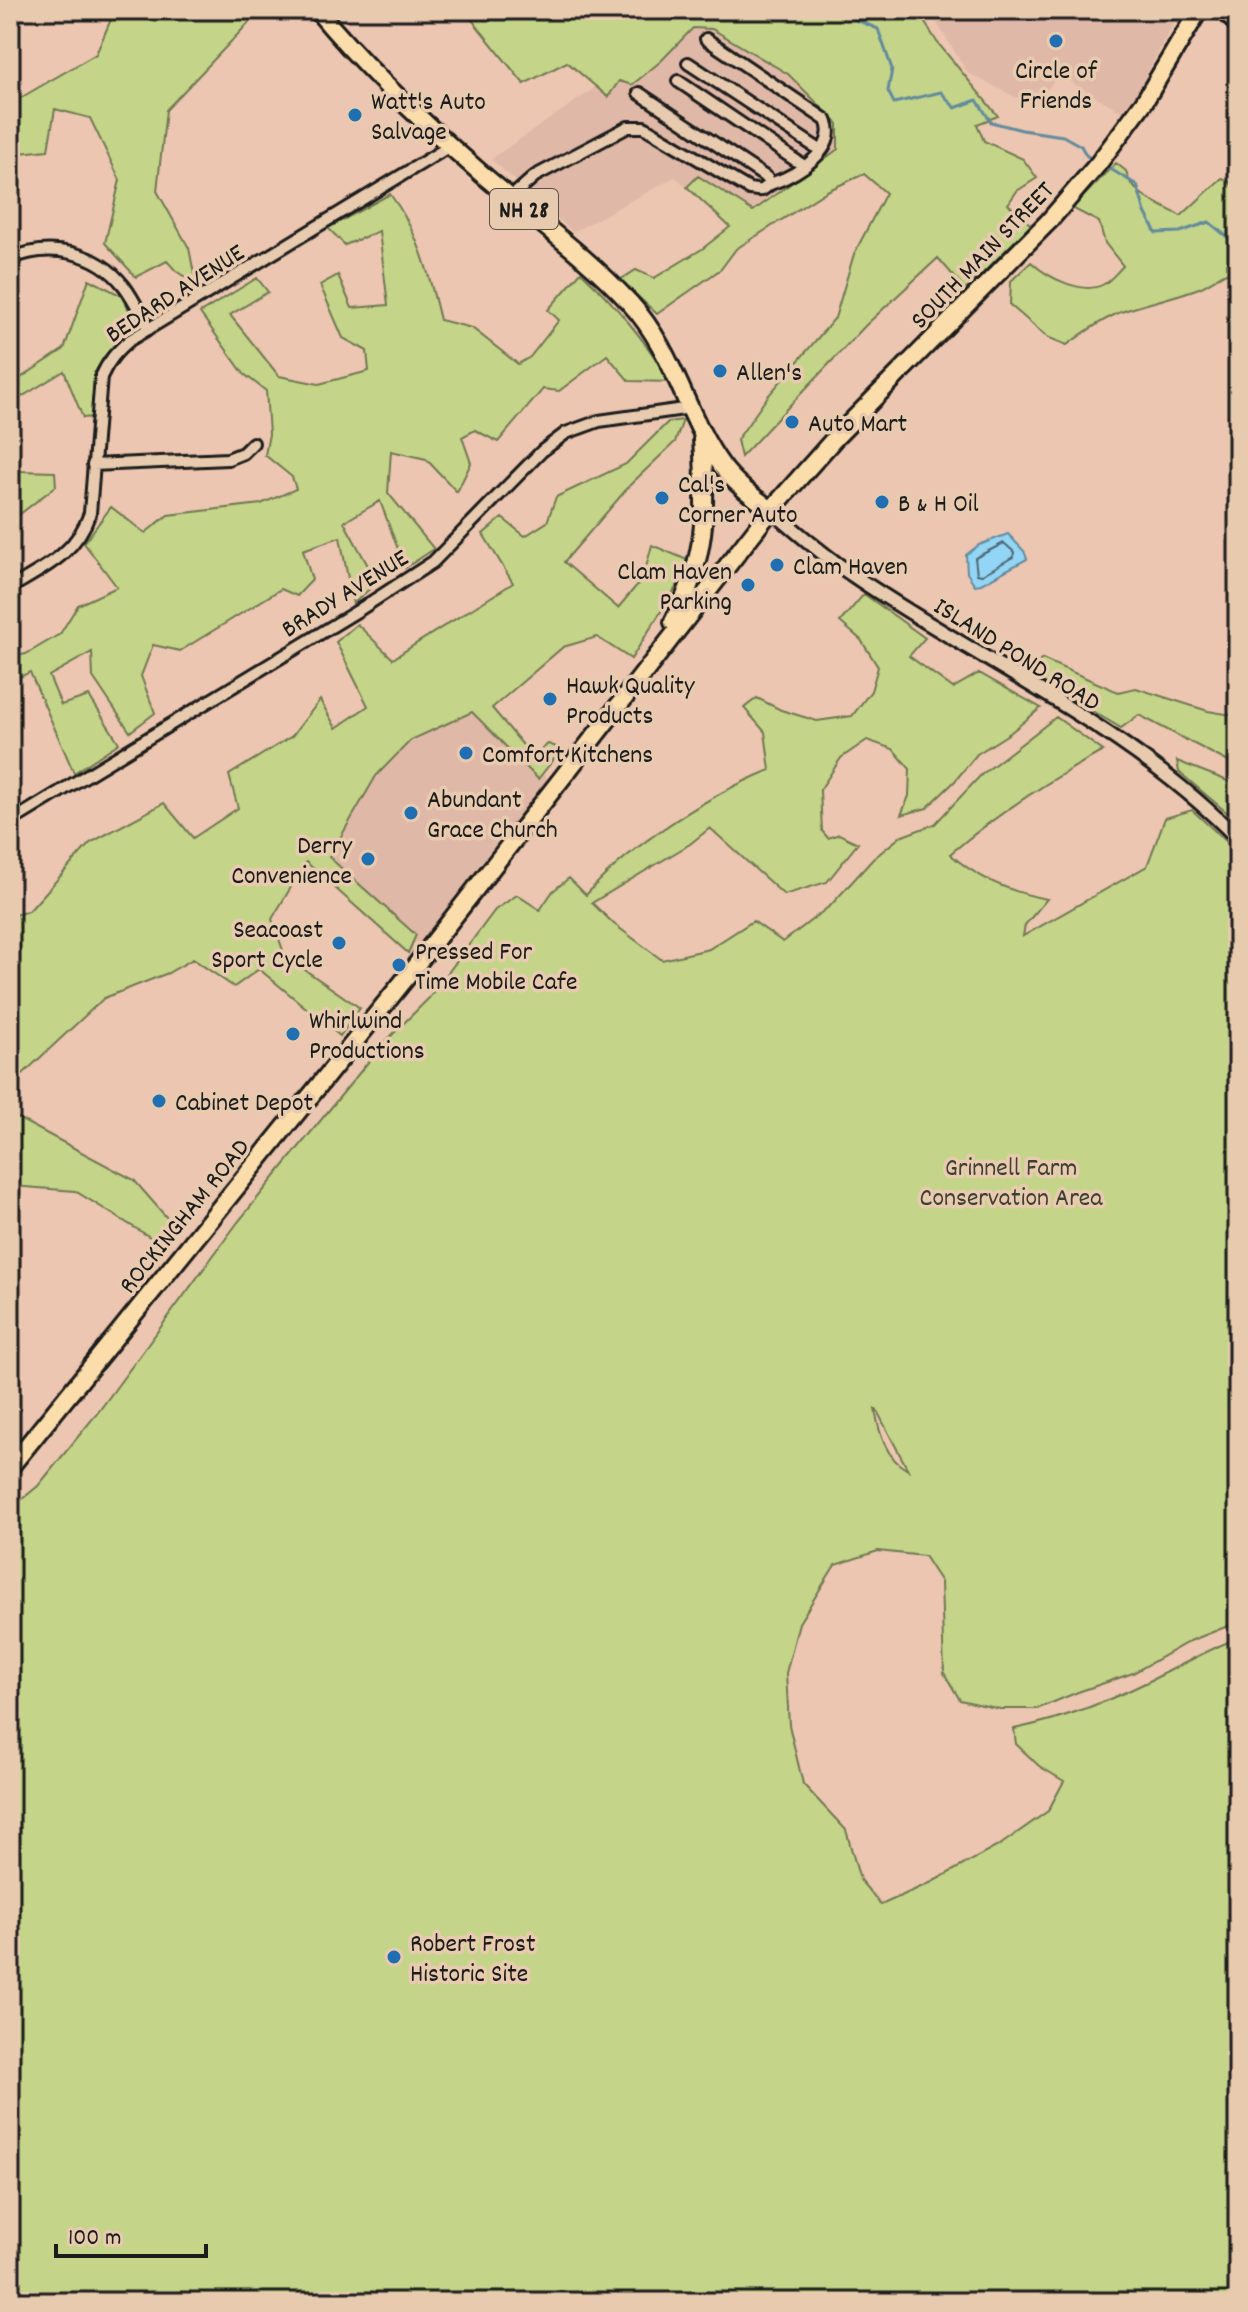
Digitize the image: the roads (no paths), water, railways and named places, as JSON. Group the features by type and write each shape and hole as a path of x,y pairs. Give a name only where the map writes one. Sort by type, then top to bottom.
{"main road":[{"name":"NH 28","path":"317,10 367,67 450,146 587,262 632,305 661,345 701,430 728,474 771,510"},
{"name":"SOUTH MAIN STREET","path":"771,510 835,438 1049,221 1098,164 1144,102 1199,10"},
{"name":"NH 28","path":"655,657 689,592 700,557 705,512 701,430"},
{"name":"ROCKINGHAM ROAD","path":"10,1467 398,988 771,510"}],"street":[{"path":"1219,10 1238,29"},
{"path":"510,198 535,176 628,127 644,127 749,189 762,190 804,166 829,138 830,129 826,120 706,39"},
{"path":"688,63 820,150"},
{"path":"678,81 804,166"},
{"path":"639,93 771,183"},
{"name":"BEDARD AVENUE","path":"10,588 62,555 79,538 90,513 101,377 115,354 149,329 450,146"},
{"path":"10,259 54,250 92,259 126,288 149,329"},
{"name":"BRADY AVENUE","path":"10,822 320,635 433,562 558,438 599,421 691,408"},
{"path":"93,465 228,459 243,453 253,443"},
{"name":"ISLAND POND ROAD","path":"771,510 853,576 1041,691 1120,744 1181,789 1238,839"}],"water":[{"path":"1008,534 1024,551 1027,559 975,585 967,573 966,555 979,545"}],"waterway":[{"path":"845,10 852,18 878,29 892,69 888,91 894,103 941,92 955,108 977,100 991,122 1063,136 1081,146 1090,158"},
{"path":"1107,167 1137,185 1145,212 1156,233 1180,232 1209,222 1238,246"}],"place":[{"name":"Circle of Friends","path":"1056,41"},
{"name":"Watt's Auto Salvage","path":"355,115"},
{"name":"Allen's","path":"720,371"},
{"name":"Auto Mart","path":"792,422"},
{"name":"Cal's Corner Auto","path":"662,498"},
{"name":"B & H Oil","path":"882,502"},
{"name":"Clam Haven","path":"777,565"},
{"name":"Clam Haven Parking","path":"748,585"},
{"name":"Hawk Quality Products","path":"550,699"},
{"name":"Comfort Kitchens","path":"466,753"},
{"name":"Abundant Grace Church","path":"411,813"},
{"name":"Derry Convenience","path":"368,859"},
{"name":"Seacoast Sport Cycle","path":"339,943"},
{"name":"Pressed For Time Mobile Cafe","path":"399,965"},
{"name":"Whirlwind Productions","path":"293,1034"},
{"name":"Cabinet Depot","path":"159,1101"},
{"name":"Robert Frost Historic Site","path":"394,1957"}],"park label":[{"name":"Grinnell Farm Conservation Area","path":"1011,1181"}]}
